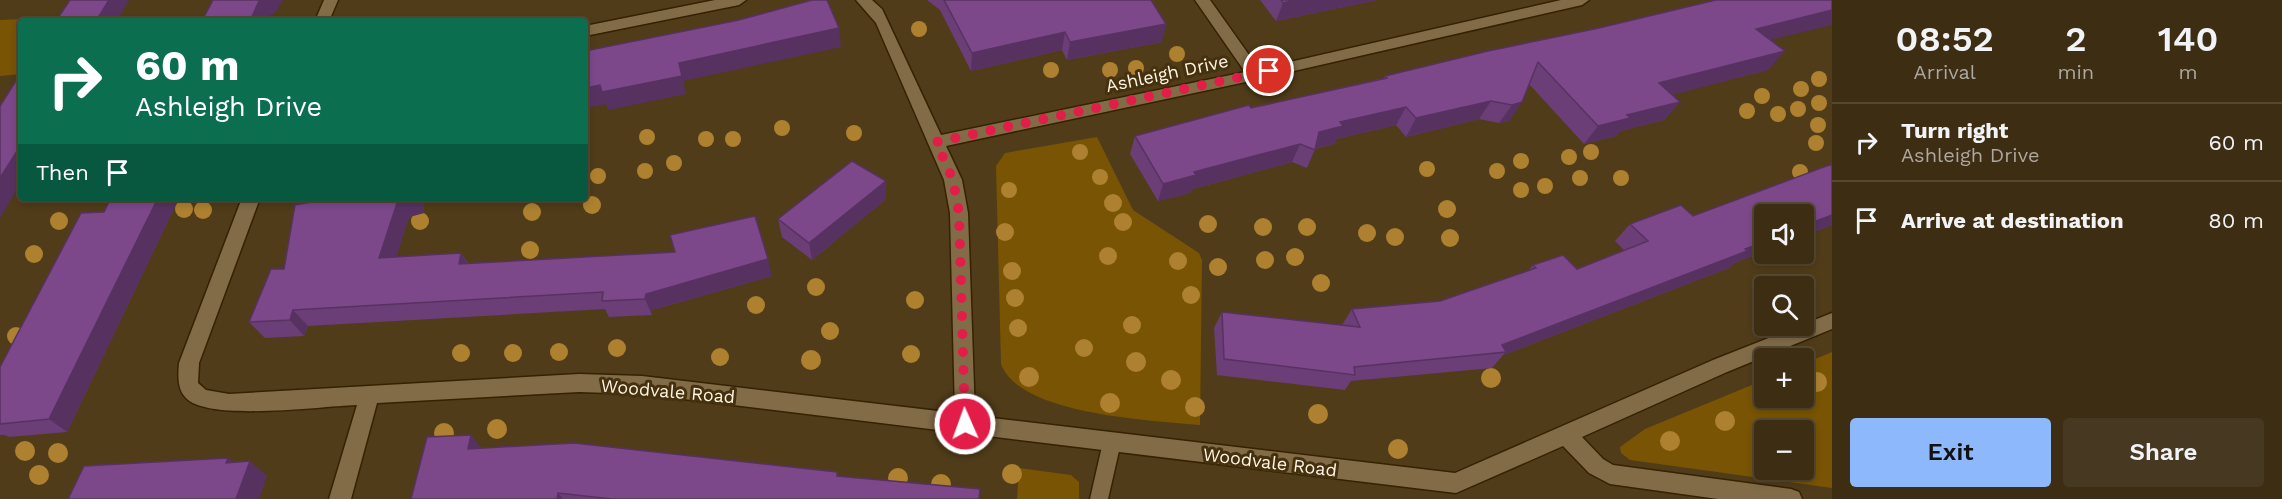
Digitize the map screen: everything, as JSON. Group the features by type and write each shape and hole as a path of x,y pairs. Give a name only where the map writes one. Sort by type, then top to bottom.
{"street":[{"path":"323,18 331,0"},
{"path":"588,30 739,0"},
{"path":"863,0 877,12 883,23 953,180 959,213 965,424"},
{"path":"1202,0 1255,75"},
{"name":"Ashleigh Drive","path":"936,142 1255,75 1582,0"},
{"name":"Woodvale Road","path":"250,201 189,363 186,381 192,393 204,400 229,403 579,383 642,385 1112,442 1458,491 1565,435 1720,366 1832,321"},
{"path":"340,499 370,394"},
{"path":"1565,435 1596,466 1610,474 1791,499"}],"lane":[{"path":"1099,499 1112,442"}],"shaded area":[{"path":"18,19 18,74 0,76 0,20"},
{"path":"1097,137 1133,210 1199,253 1202,260 1200,425 1121,417 1059,404 1033,394 1013,381 1001,364 996,166 1005,153"},
{"path":"1832,352 1832,488 1774,480 1814,480 1814,420 1754,420 1754,477 1630,460 1621,453 1620,447 1645,429 1754,384 1754,408 1814,408 1814,359"},
{"path":"1019,468 1071,475 1079,482 1079,499 1017,499"}],"building":[{"path":"70,0 109,0 98,18 58,18"},
{"path":"213,0 261,0 251,18 204,18"},
{"path":"812,0 827,0 839,28 679,63 682,76 602,92 600,85 588,87 588,50 739,20"},
{"path":"944,0 1151,0 1166,24 1070,42 1065,32 972,53"},
{"path":"1716,0 1832,0 1832,10 1756,29 1785,51 1659,83 1680,102 1627,115 1630,118 1598,126 1538,62 1522,102 1512,105 1491,101 1416,118 1406,107 1340,122 1343,126 1319,132 1315,150 1300,144 1194,172 1196,175 1163,184 1135,136 1249,105 1251,108 1387,78 1385,76 1488,51"},
{"path":"18,78 18,150 0,178 0,106"},
{"path":"852,161 886,181 809,243 778,219"},
{"path":"1832,164 1832,215 1814,222 1814,204 1754,204 1754,246 1745,249 1747,251 1502,345 1506,352 1354,367 1355,375 1224,359 1222,312 1360,327 1352,309 1440,301 1536,268 1533,265 1563,255 1577,269 1648,241 1630,224 1681,205 1693,216"},
{"path":"110,201 157,201 49,419 0,424 0,367 81,213 104,212"},
{"path":"317,201 398,201 379,258 461,253 459,264 675,252 670,235 755,216 768,259 646,294 645,299 602,301 603,292 293,310 290,320 249,322 271,269 284,269 295,205"},
{"path":"471,435 468,449 574,443 837,472 837,476 980,489 979,499 612,499 558,493 557,499 411,499 427,437"},
{"path":"228,458 226,463 250,461 236,499 68,499 84,466"}],"route":[{"path":"965,424 959,213 953,180 936,142 1269,71"}]}
